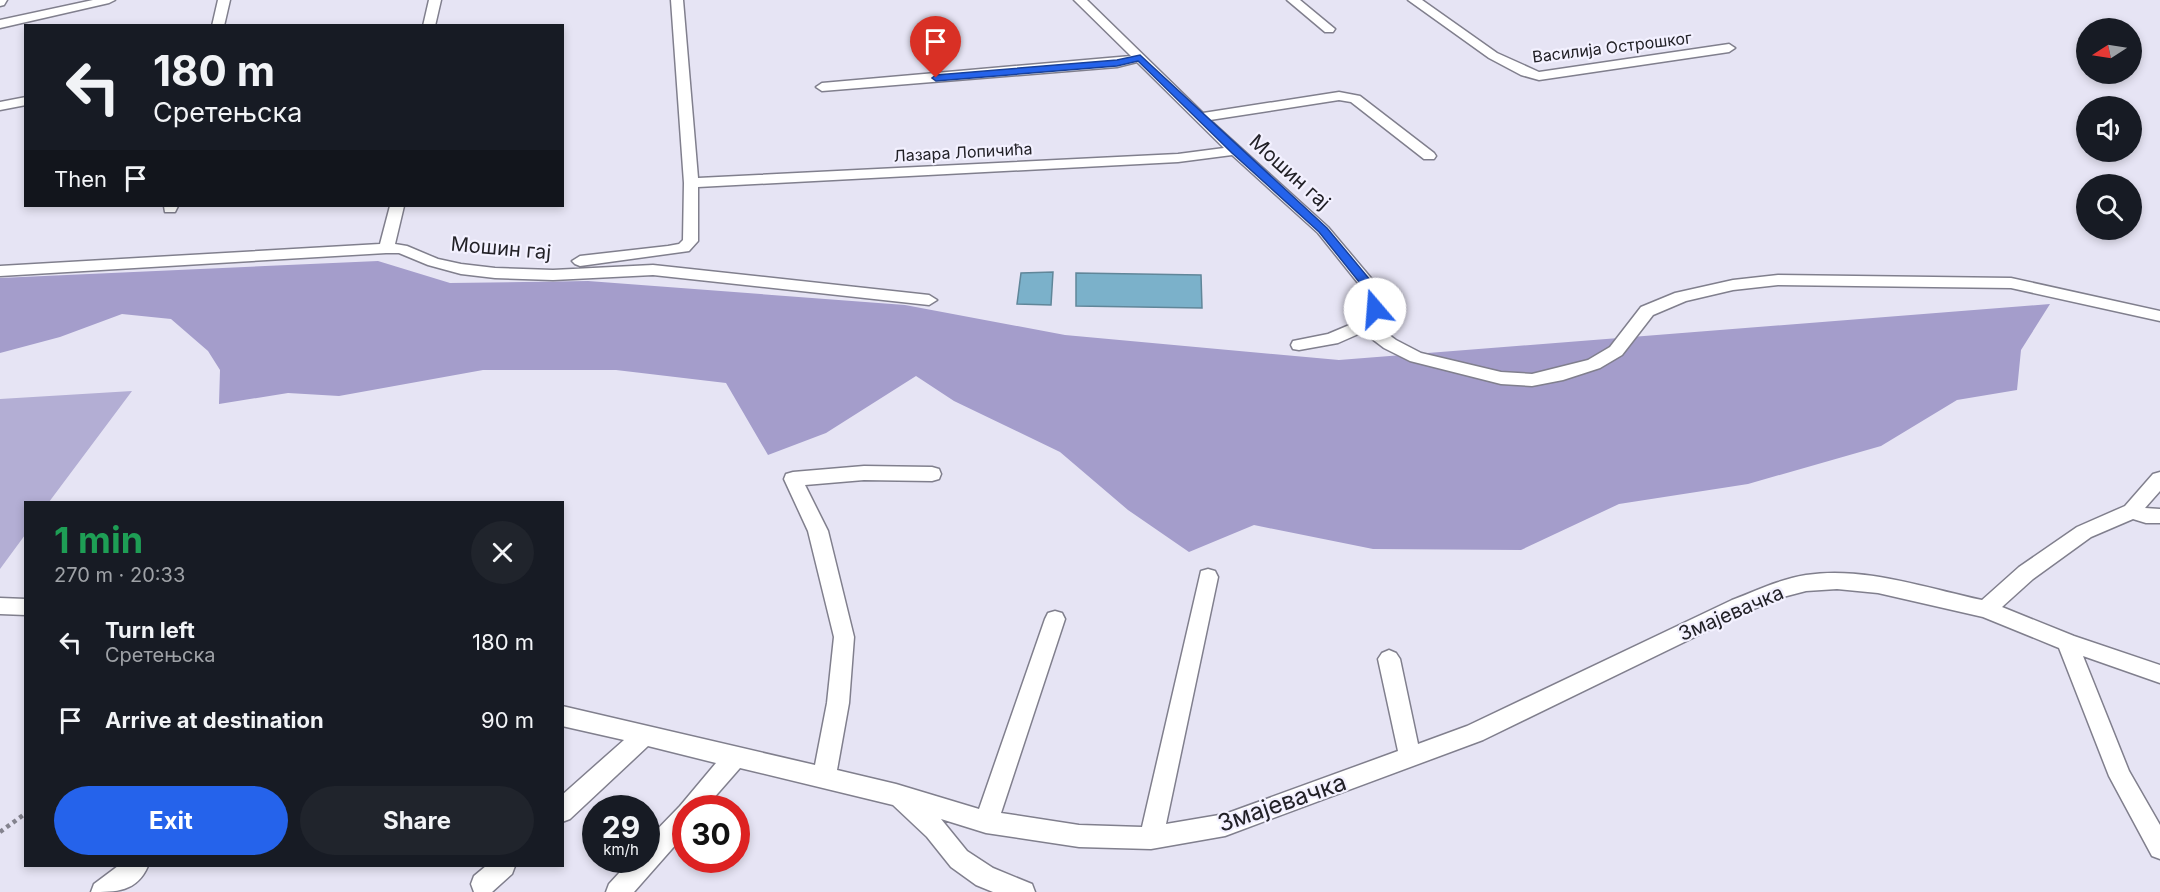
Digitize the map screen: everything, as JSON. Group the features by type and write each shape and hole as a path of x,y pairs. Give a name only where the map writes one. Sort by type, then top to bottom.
{"street":[{"path":"0,24 109,0"},
{"path":"218,24 224,0"},
{"path":"429,24 435,0"},
{"path":"495,273 523,267 615,258 684,248 690,242 692,183 677,0"},
{"name":"Мошин гај","path":"1080,0 1235,151 1323,230 1370,287 1375,309 1365,325"},
{"path":"1293,0 1329,29"},
{"name":"Василија Острошког","path":"1414,0 1509,65 1529,75 1539,76 1729,48"},
{"path":"822,87 1106,64 1140,58"},
{"name":"Мошин гај","path":"1201,117 1339,96 1355,99 1429,156"},
{"path":"0,106 24,101"},
{"name":"Лазара Лопичића","path":"692,183 1178,158 1235,151"},
{"path":"386,248 397,207"},
{"name":"Мошин гај","path":"0,271 386,248 402,249 434,262 461,269 495,273 553,275 653,270 707,274 929,300"},
{"path":"1299,345 1332,339 1365,325 1390,344 1416,357 1501,378 1532,380 1563,374 1594,364 1616,351 1647,311 1681,297 1733,285 1778,280 2011,283 2160,316"},
{"path":"824,777 838,703 844,637 818,531 793,479 864,473 932,474"},
{"path":"1986,609 2026,573 2084,532 2132,511 2160,479"},
{"path":"2132,511 2146,516 2160,516"},
{"path":"1151,838 1208,577"},
{"name":"Змајевачка","path":"564,716 896,795 986,822 1079,836 1151,838 1225,825 1475,733 1739,606 1806,583 1837,581 1878,585 1986,609 2067,642 2160,674"},
{"path":"0,606 24,607"},
{"path":"986,822 1055,619"},
{"path":"2067,642 2120,776 2160,848"},
{"path":"1389,660 1410,758"},
{"path":"564,809 644,736"},
{"path":"702,795 735,758"},
{"name":"Змајевачка","path":"896,795 935,829 960,859 985,877 1023,892"},
{"path":"660,843 672,830"},
{"path":"103,892 135,867"},
{"path":"483,884 502,867"},
{"path":"618,892 634,873"}],"path":[{"path":"0,832 24,814"}],"shaded area":[{"path":"378,261 450,283 588,281 905,305 1065,335 1339,360 2050,304 2021,350 2017,390 1957,400 1881,446 1748,484 1619,504 1521,550 1373,549 1254,525 1189,552 1128,510 1060,452 954,401 916,376 826,433 768,455 726,383 616,370 483,370 339,396 288,393 219,404 220,370 208,351 171,319 122,314 60,337 0,353 0,278"},
{"path":"132,391 50,501 24,501 24,536 0,569 0,399"}],"water":[{"path":"1053,272 1051,305 1017,304 1021,273"},
{"path":"1076,273 1201,275 1202,308 1076,306"}],"route":[{"path":"936,78 1117,63 1140,58 1235,151 1323,230 1370,287 1375,309"}]}
